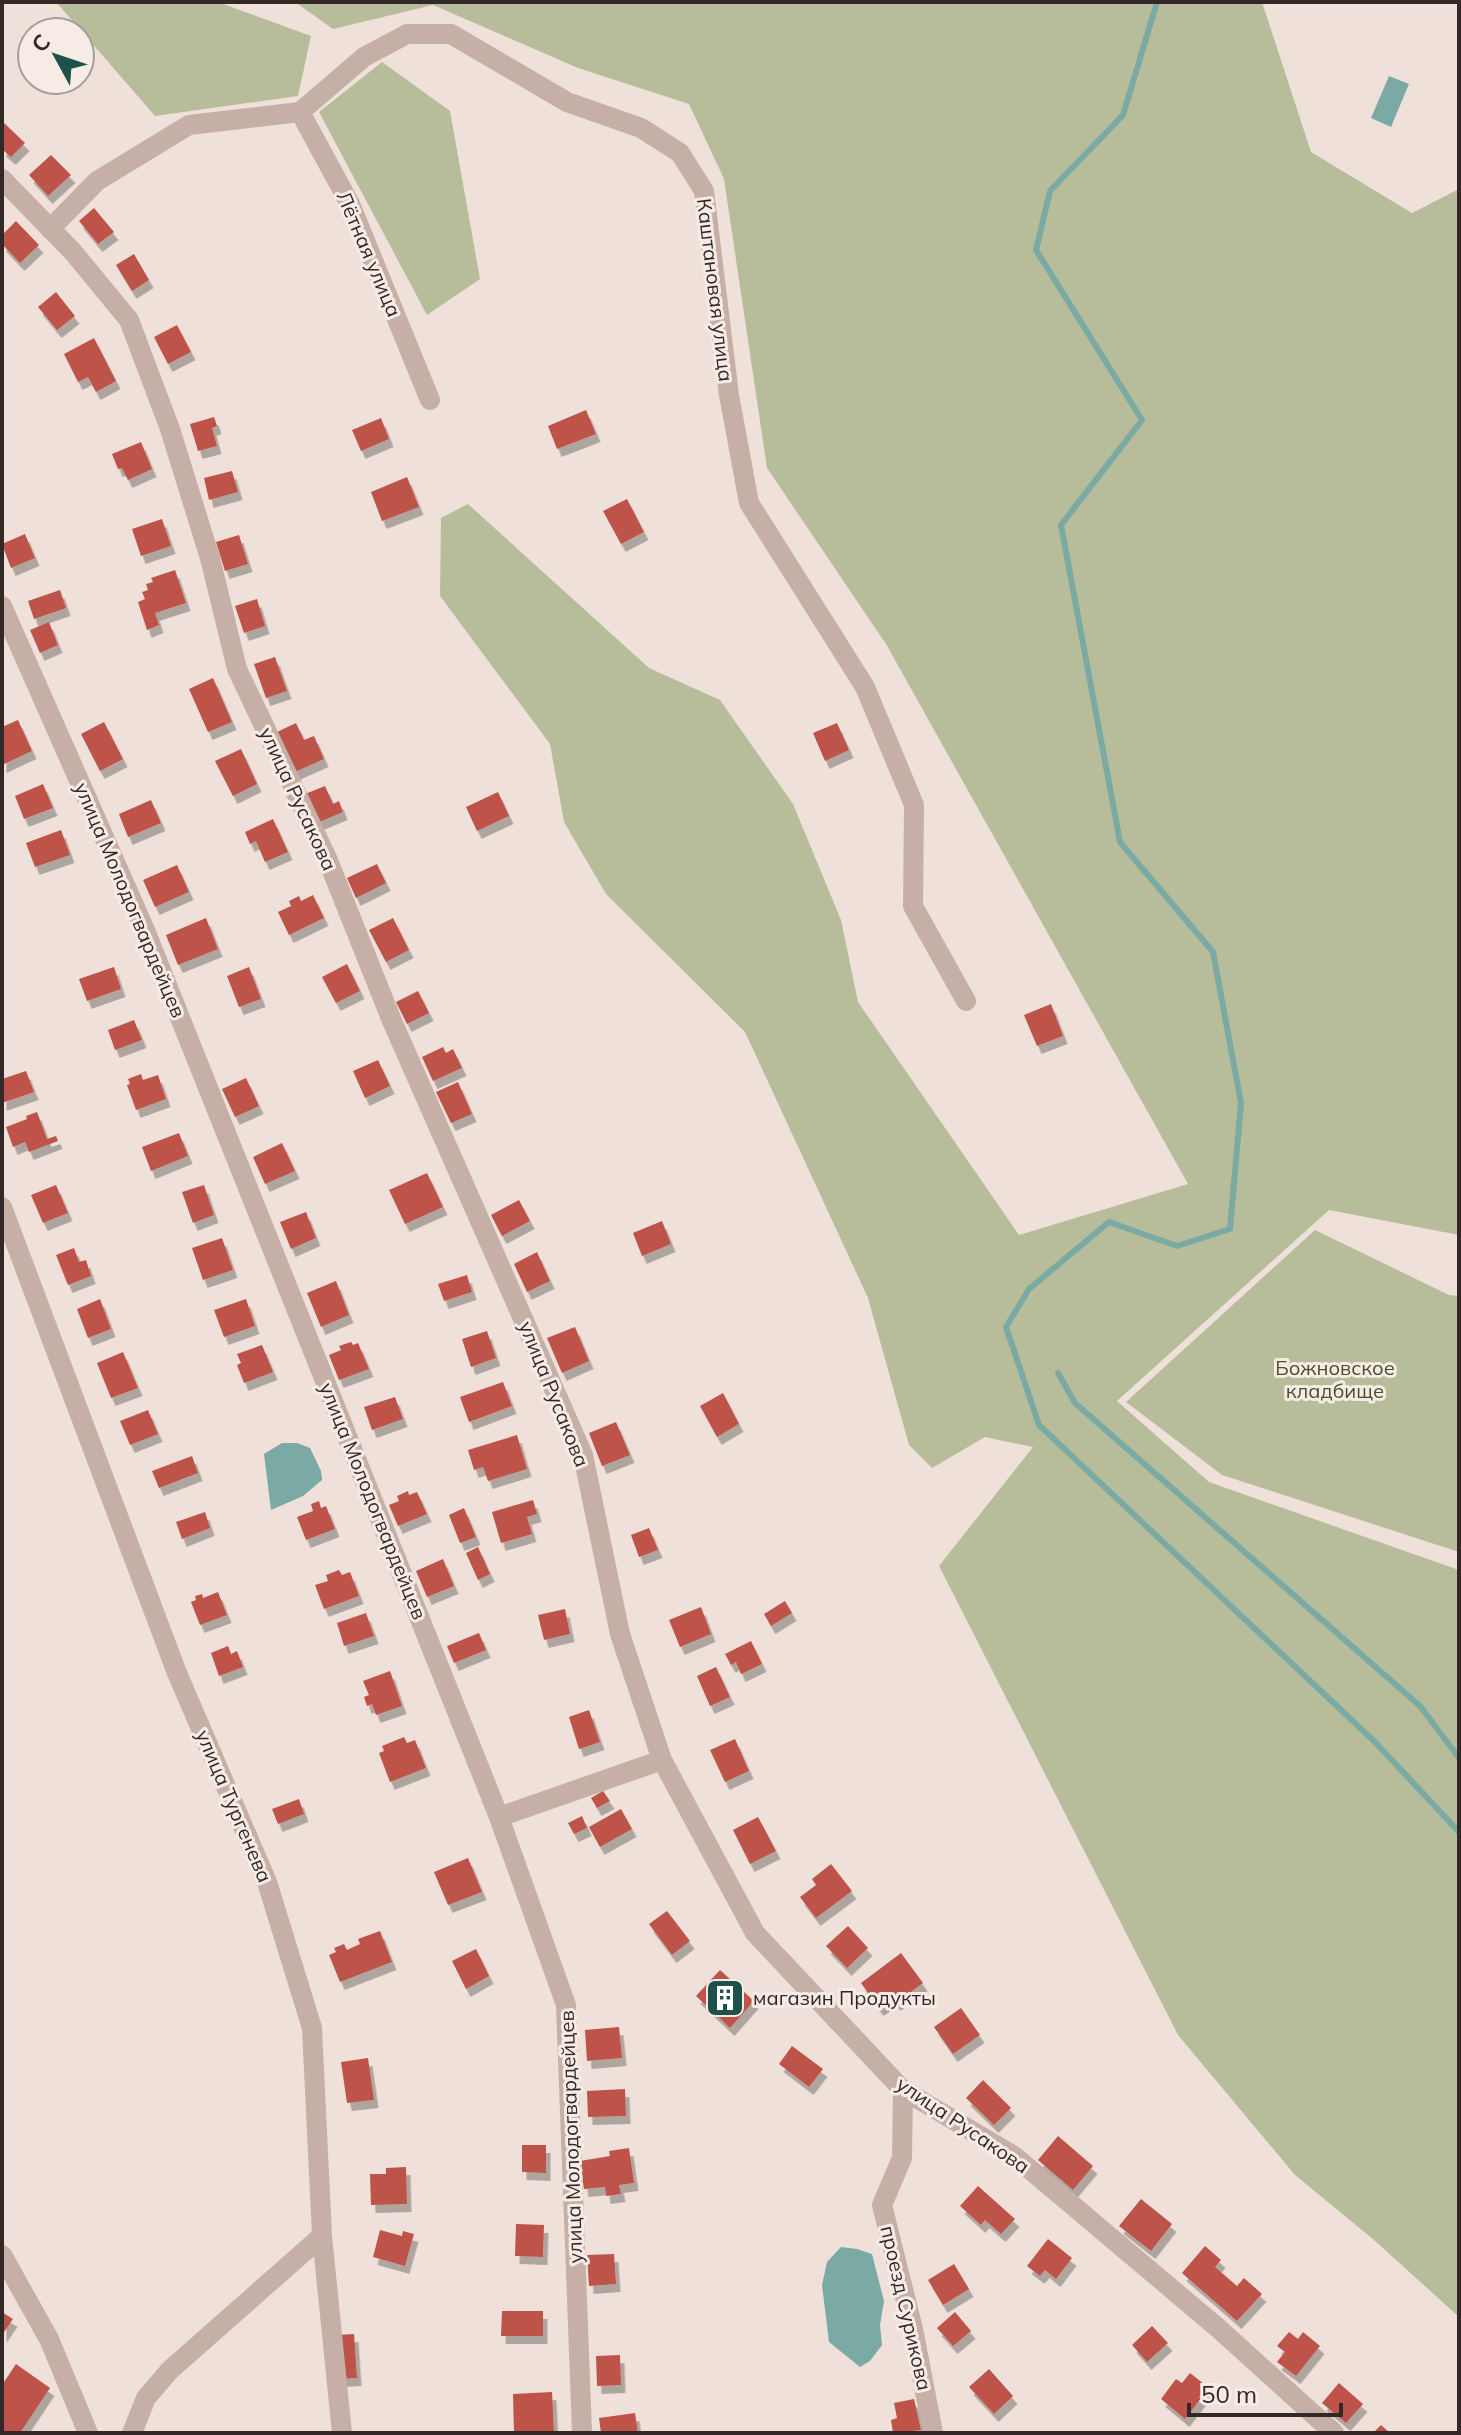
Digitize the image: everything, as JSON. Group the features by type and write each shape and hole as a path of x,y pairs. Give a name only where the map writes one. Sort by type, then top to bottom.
{"street":[{"name":"Каштановая улица","path":"300,112 364,57 407,34 451,34 567,102 641,128 680,153 704,191 729,395 749,503 865,687 914,805 913,906 966,1001"},
{"path":"50,229 97,181 189,125 300,112"},
{"name":"Лётная улица","path":"300,112 350,204 430,400"},
{"name":"улица Русакова","path":"2,179 73,252 129,320 170,429 210,558 237,669 327,858 392,1021 583,1455 620,1634 662,1760 755,1933 903,2090 1014,2156 1218,2328 1334,2433"},
{"name":"улица Молодогвардейцев","path":"2,606 145,930 499,1817 566,2005 582,2433"},
{"name":"улица Тургенева","path":"2,1207 177,1673 272,1896 312,2028 322,2236 342,2433"},
{"path":"499,1817 662,1760"},
{"name":"проезд Сурикова","path":"903,2090 902,2158 882,2205 909,2313 933,2433"},
{"path":"132,2433 146,2398 170,2370 322,2236"},
{"path":"2,2255 49,2339 88,2433"}],"green space":[{"path":"56,2 218,2 311,36 298,96 155,116 96,48 96,16 68,16"},
{"path":"295,2 1262,2 1311,152 1412,213 1459,189 1459,1235 1329,1210 1117,1401 1209,1482 1459,1570 1459,2317 1374,2240 1295,2175 1178,2035 939,1566 1033,1447 985,1437 932,1468 909,1445 868,1298 745,1032 606,894 564,822 550,744 440,596 441,518 468,504 649,668 720,700 793,804 841,920 858,1002 1019,1235 1188,1184 886,644 767,468 724,179 689,104 578,68 433,5 333,29"},
{"path":"382,62 450,111 480,279 427,315 319,112"},
{"name":"Божновское кладбище","path":"1315,1230 1449,1295 1459,1296 1459,1552 1222,1475 1126,1402"}],"water":[{"path":"1389,76 1409,84 1391,127 1371,118"},
{"path":"282,1443 297,1443 310,1448 322,1480 303,1496 271,1510 264,1454"},
{"path":"841,2247 872,2254 884,2301 880,2325 882,2345 870,2361 860,2367 829,2342 822,2285 827,2262"}],"building":[{"path":"2,121 25,143 11,157 2,149"},
{"path":"51,155 71,175 48,196 29,175"},
{"path":"94,208 114,232 98,244 79,221"},
{"path":"16,221 39,245 20,263 2,244 2,235"},
{"path":"134,254 149,280 132,291 116,265"},
{"path":"56,292 75,316 57,330 38,307"},
{"path":"177,325 191,352 168,364 154,337"},
{"path":"94,338 116,381 96,392 88,377 78,382 64,354"},
{"path":"586,410 596,434 557,449 548,426"},
{"path":"214,417 217,426 212,428 217,446 198,451 190,424"},
{"path":"381,418 389,439 361,451 352,430"},
{"path":"141,442 152,469 128,480 122,468 118,469 112,454"},
{"path":"232,471 238,492 209,500 204,478"},
{"path":"407,477 419,507 382,521 371,492"},
{"path":"627,499 644,532 621,544 603,511"},
{"path":"162,519 171,546 141,556 132,529"},
{"path":"25,534 35,558 11,568 2,544"},
{"path":"239,535 248,564 225,571 216,542"},
{"path":"175,570 186,603 155,613 159,625 147,630 138,602 145,599 142,592 148,590 146,584 153,582 151,578"},
{"path":"60,590 66,608 34,619 28,601"},
{"path":"257,599 265,626 244,633 235,606"},
{"path":"49,622 58,645 40,653 30,630"},
{"path":"275,657 287,691 266,698 254,664"},
{"path":"213,678 232,722 208,732 189,689"},
{"path":"18,720 32,751 2,765 2,727"},
{"path":"104,722 123,759 100,771 81,734"},
{"path":"296,723 304,740 314,736 324,759 295,772 277,732"},
{"path":"837,723 849,750 825,761 813,733"},
{"path":"241,749 257,784 233,796 215,761"},
{"path":"43,784 53,808 24,819 15,796"},
{"path":"325,786 333,804 339,801 343,812 317,823 305,794"},
{"path":"498,792 509,816 477,831 466,807"},
{"path":"151,800 161,823 128,837 119,814"},
{"path":"273,819 288,852 265,862 256,841 250,844 245,832"},
{"path":"61,830 70,855 35,867 26,843"},
{"path":"377,864 386,883 356,898 347,878"},
{"path":"177,865 189,892 155,907 143,880"},
{"path":"313,895 324,918 289,935 278,912 291,906 289,901 299,896 301,901"},
{"path":"206,918 218,949 178,965 166,935"},
{"path":"393,918 409,950 386,962 369,930"},
{"path":"347,964 360,991 336,1003 322,977"},
{"path":"114,967 121,989 87,1001 79,979"},
{"path":"249,967 261,999 239,1007 227,976"},
{"path":"418,991 429,1013 407,1024 396,1002"},
{"path":"1051,1004 1063,1036 1037,1046 1024,1015"},
{"path":"134,1020 142,1040 115,1050 108,1030"},
{"path":"443,1047 446,1053 453,1049 462,1068 433,1081 422,1057"},
{"path":"378,1060 390,1086 365,1098 353,1071"},
{"path":"26,1071 34,1092 2,1103 2,1079"},
{"path":"141,1074 143,1080 158,1075 166,1099 136,1110 127,1085 130,1084 128,1079"},
{"path":"246,1078 259,1106 235,1117 222,1089"},
{"path":"458,1082 472,1114 451,1123 436,1092"},
{"path":"37,1112 47,1139 56,1136 58,1141 29,1152 25,1142 13,1147 6,1127"},
{"path":"179,1133 188,1156 151,1171 142,1147"},
{"path":"282,1143 295,1171 265,1184 253,1157"},
{"path":"427,1173 443,1207 405,1224 389,1190"},
{"path":"56,1185 68,1213 43,1223 31,1195"},
{"path":"204,1185 214,1215 193,1223 182,1192"},
{"path":"519,1200 530,1221 502,1236 491,1215"},
{"path":"306,1212 316,1238 291,1249 280,1222"},
{"path":"662,1221 671,1244 642,1256 633,1233"},
{"path":"222,1238 233,1270 203,1280 192,1248"},
{"path":"74,1248 79,1262 86,1260 91,1276 68,1285 56,1255"},
{"path":"537,1252 550,1281 527,1292 514,1264"},
{"path":"467,1275 472,1292 444,1301 438,1284"},
{"path":"336,1281 349,1315 321,1327 307,1293"},
{"path":"100,1299 111,1329 88,1338 77,1309"},
{"path":"246,1299 255,1326 224,1337 214,1310"},
{"path":"575,1327 589,1361 562,1373 547,1338"},
{"path":"487,1331 496,1358 471,1367 462,1339"},
{"path":"351,1342 353,1345 358,1343 369,1369 339,1380 329,1355 341,1350 339,1346"},
{"path":"262,1345 273,1372 244,1383 237,1365 241,1363 237,1354"},
{"path":"123,1352 138,1388 111,1398 97,1363"},
{"path":"503,1382 512,1406 469,1422 460,1397"},
{"path":"723,1393 739,1424 717,1437 700,1406"},
{"path":"395,1397 403,1419 372,1430 364,1407"},
{"path":"148,1410 158,1434 130,1445 120,1421"},
{"path":"616,1422 630,1455 602,1466 589,1433"},
{"path":"517,1435 527,1469 488,1481 483,1467 474,1470 468,1450"},
{"path":"192,1456 198,1473 159,1488 152,1471"},
{"path":"408,1491 409,1495 417,1492 427,1514 398,1526 389,1505 399,1501 397,1496"},
{"path":"533,1500 537,1514 527,1517 532,1534 501,1543 492,1512"},
{"path":"319,1501 321,1508 326,1506 335,1529 306,1540 297,1517 313,1511 311,1504"},
{"path":"464,1508 476,1537 460,1543 449,1515"},
{"path":"205,1512 210,1528 182,1539 176,1522"},
{"path":"649,1528 658,1550 639,1557 631,1535"},
{"path":"478,1547 490,1574 478,1580 466,1553"},
{"path":"443,1559 454,1586 427,1597 416,1571"},
{"path":"339,1570 342,1575 350,1572 359,1596 324,1609 315,1585 328,1581 326,1575"},
{"path":"218,1592 227,1615 200,1625 191,1602 196,1600 195,1596 202,1594 203,1598"},
{"path":"785,1601 792,1613 771,1626 764,1614"},
{"path":"701,1607 711,1634 680,1647 669,1620"},
{"path":"565,1609 570,1634 544,1640 538,1615"},
{"path":"366,1613 374,1636 344,1646 337,1623"},
{"path":"479,1633 486,1650 454,1663 447,1646"},
{"path":"751,1641 762,1664 741,1674 736,1662 731,1665 725,1654"},
{"path":"228,1646 231,1654 237,1651 243,1667 219,1676 211,1653"},
{"path":"716,1667 730,1697 710,1706 697,1676"},
{"path":"390,1671 402,1706 376,1715 372,1704 367,1706 364,1697 369,1695 363,1681"},
{"path":"589,1710 600,1742 579,1749 569,1717"},
{"path":"404,1737 407,1743 415,1740 426,1768 390,1782 379,1753 384,1751 382,1746"},
{"path":"735,1739 749,1771 725,1782 710,1750"},
{"path":"603,1791 610,1801 597,1808 591,1798"},
{"path":"299,1799 304,1814 278,1824 272,1809"},
{"path":"621,1809 632,1829 600,1847 589,1827"},
{"path":"582,1816 587,1828 574,1834 568,1823"},
{"path":"758,1817 776,1851 750,1864 733,1830"},
{"path":"468,1858 482,1892 448,1905 434,1872"},
{"path":"831,1864 852,1891 816,1918 800,1897 816,1885 812,1879"},
{"path":"667,1911 690,1941 672,1955 649,1924"},
{"path":"848,1926 868,1948 847,1968 826,1946"},
{"path":"380,1931 392,1962 340,1982 329,1955 336,1952 334,1948 344,1944 347,1950 360,1944 358,1939"},
{"path":"476,1949 489,1976 466,1989 452,1961"},
{"path":"901,1953 923,1983 896,2003 893,1999 879,2008 861,1983"},
{"name":"магазин Продукты","path":"720,1970 754,2001 730,2028 696,1996"},
{"path":"961,2008 980,2035 953,2054 934,2027"},
{"path":"619,2027 622,2058 587,2061 585,2030"},
{"path":"792,2046 823,2069 809,2087 779,2064"},
{"path":"368,2058 374,2100 347,2103 341,2062"},
{"path":"983,2080 1011,2108 994,2125 966,2098"},
{"path":"625,2089 626,2116 588,2117 587,2091"},
{"path":"1058,2136 1093,2166 1073,2190 1038,2160"},
{"path":"522,2145 546,2145 546,2173 522,2172"},
{"path":"629,2148 634,2183 619,2185 621,2194 606,2196 605,2187 584,2189 580,2161 610,2156 609,2151"},
{"path":"406,2167 407,2204 371,2205 370,2174 386,2174 386,2168"},
{"path":"978,2186 1015,2219 1001,2234 985,2220 981,2225 960,2206"},
{"path":"1141,2199 1172,2224 1151,2251 1119,2226"},
{"path":"516,2224 544,2225 543,2257 515,2256"},
{"path":"380,2230 402,2236 403,2231 414,2234 405,2266 373,2257"},
{"path":"1048,2239 1072,2258 1056,2279 1045,2270 1040,2276 1027,2266"},
{"path":"1205,2246 1221,2260 1215,2267 1237,2286 1244,2278 1262,2294 1237,2321 1182,2273"},
{"path":"614,2254 616,2284 589,2286 587,2255"},
{"path":"954,2264 969,2289 943,2305 928,2280"},
{"path":"502,2311 543,2311 543,2336 501,2336"},
{"path":"2,2312 13,2319 2,2335"},
{"path":"955,2312 971,2331 953,2346 937,2328"},
{"path":"1152,2326 1168,2343 1147,2362 1132,2345"},
{"path":"1289,2332 1298,2339 1303,2332 1320,2346 1296,2376 1277,2362 1285,2352 1277,2346"},
{"path":"354,2334 357,2378 340,2379 337,2335"},
{"path":"620,2355 621,2385 597,2386 596,2356"},
{"path":"16,2364 50,2388 20,2433 2,2433 2,2385"},
{"path":"989,2369 1013,2396 994,2414 969,2387"},
{"path":"1190,2373 1209,2388 1185,2419 1161,2399 1176,2379 1182,2383"},
{"path":"1339,2383 1363,2404 1346,2423 1322,2403"},
{"path":"552,2392 554,2433 514,2433 513,2394"},
{"path":"914,2399 921,2430 893,2433 891,2420 897,2418 894,2403"},
{"path":"635,2413 638,2433 601,2433 599,2418"},
{"path":"1381,2425 1390,2433 1373,2433"}],"waterway":[{"path":"1157,2 1123,115 1050,191 1036,250 1142,420 1061,525 1120,842 1213,952 1241,1103 1230,1229 1177,1246 1109,1222 1029,1289 1006,1327 1039,1425 1376,1743 1459,1832"},
{"path":"1058,1373 1075,1403 1420,1706 1459,1758"}],"place":[{"name":"магазин Продукты","path":"725,1998"}]}
